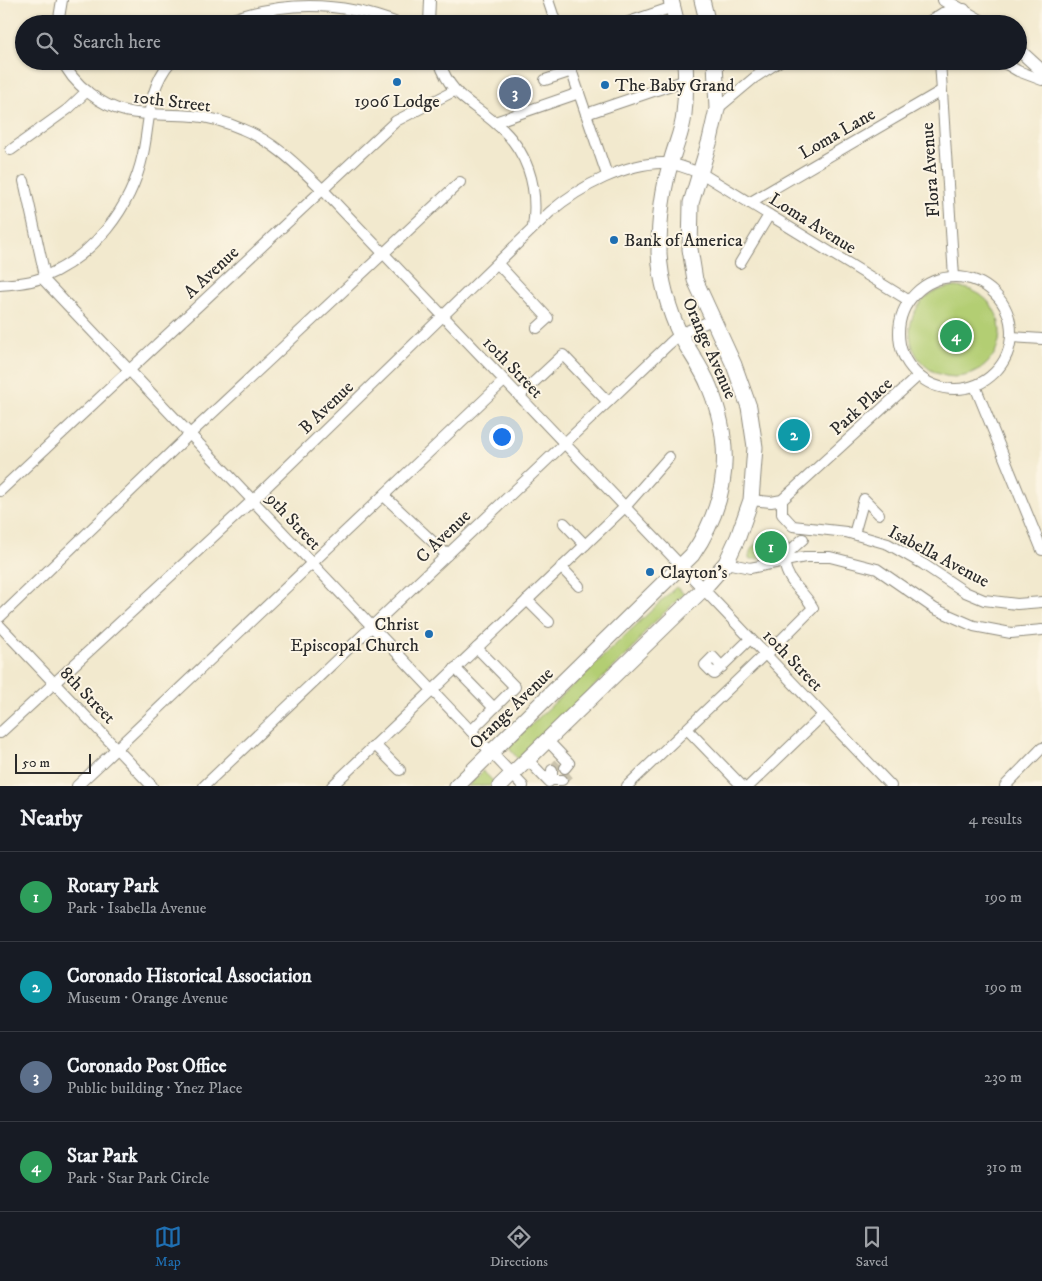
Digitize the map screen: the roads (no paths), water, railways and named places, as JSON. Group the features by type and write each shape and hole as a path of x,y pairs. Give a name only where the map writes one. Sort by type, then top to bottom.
{"highway":[{"path":"702,0 706,15"},
{"name":"Orange Avenue","path":"457,786 692,555 713,521 720,498 725,452 720,419 709,384 680,334 666,296 659,254 661,209 670,164 684,116 685,70"},
{"name":"Orange Avenue","path":"500,786 703,589 726,563 751,500 755,447 749,407 734,365 695,280 690,249 691,203 701,173 717,109 716,70"}],"main road":[{"path":"944,0 972,15"},
{"path":"941,15 964,10"},
{"path":"1027,56 1042,70"}],"street":[{"path":"60,15 62,0"},
{"path":"352,0 359,9"},
{"path":"429,15 430,0"},
{"path":"548,0 553,15"},
{"path":"244,15 261,9 299,4 359,9 375,15"},
{"name":"10th Street","path":"69,70 79,84 87,91 104,104 118,110 147,116 195,116 241,129 279,149 323,190 823,715 884,784"},
{"path":"0,286 44,277 81,255 106,231 125,204 139,170 149,104 166,70"},
{"path":"443,70 454,92 510,135 524,154 529,167 536,209 533,227"},
{"path":"545,80 563,70"},
{"path":"571,70 607,175"},
{"path":"717,109 766,70"},
{"name":"Flora Avenue","path":"940,70 954,277"},
{"path":"1016,70 1042,80"},
{"path":"586,114 686,80"},
{"path":"11,150 68,108 87,91"},
{"name":"Loma Lane","path":"749,203 941,91"},
{"name":"A Avenue","path":"0,491 396,121 454,92"},
{"path":"495,122 579,93"},
{"name":"B Avenue","path":"0,733 252,500 498,264 533,227 568,196 607,175 656,163 670,164 701,173"},
{"name":"Loma Avenue","path":"701,173 908,300"},
{"path":"24,181 44,277"},
{"path":"0,617 190,434 460,182"},
{"path":"740,263 769,215"},
{"path":"498,264 548,318 537,328"},
{"name":"9th Street","path":"44,277 128,370 523,786"},
{"path":"954,277 980,283 991,290 1007,311 1011,337 1008,353 989,378 975,386 945,389 931,384 918,376 902,353 898,340 900,319 908,300 928,283 954,277"},
{"name":"C Avenue","path":"204,786 680,334 712,320"},
{"path":"1011,337 1042,339"},
{"path":"518,396 563,355 608,402"},
{"name":"Park Place","path":"782,500 918,376"},
{"path":"76,786 118,749 504,381"},
{"path":"975,386 1042,550"},
{"path":"332,786 625,507 669,456"},
{"path":"384,496 447,555"},
{"path":"854,534 864,499 879,514"},
{"path":"751,500 770,502 782,500"},
{"name":"Isabella Avenue","path":"782,500 784,519 793,526 854,534 888,544 923,564 965,592 984,600 1017,604 1042,602"},
{"path":"564,523 585,545"},
{"path":"781,562 803,539 809,529"},
{"path":"803,539 805,557"},
{"path":"726,563 750,568 805,557 830,557 877,569 935,609 974,626 1011,633 1042,630"},
{"path":"627,786 813,608 787,576 781,562"},
{"path":"561,567 579,586"},
{"path":"527,600 550,622"},
{"name":"8th Street","path":"0,626 152,786"},
{"path":"722,667 750,639"},
{"path":"471,731 515,687 477,648"},
{"path":"455,668 494,708"},
{"path":"749,786 823,715"},
{"path":"687,729 742,786"},
{"path":"548,740 558,774"},
{"path":"375,745 400,770"},
{"path":"1005,786 1042,748"},
{"path":"528,760 558,774"}],"tunnel":[{"path":"552,770 559,763"},
{"path":"562,780 570,773"}],"place":[{"name":"1906 Lodge","path":"397,82"},
{"name":"The Baby Grand","path":"605,85"},
{"name":"Coronado Post Office","path":"515,93"},
{"name":"Bank of America","path":"614,240"},
{"name":"Star Park","path":"956,336"},
{"name":"Coronado Historical Association","path":"794,435"},
{"name":"Rotary Park","path":"771,547"},
{"name":"Clayton's","path":"650,572"},
{"name":"Christ Episcopal Church","path":"429,634"}]}
